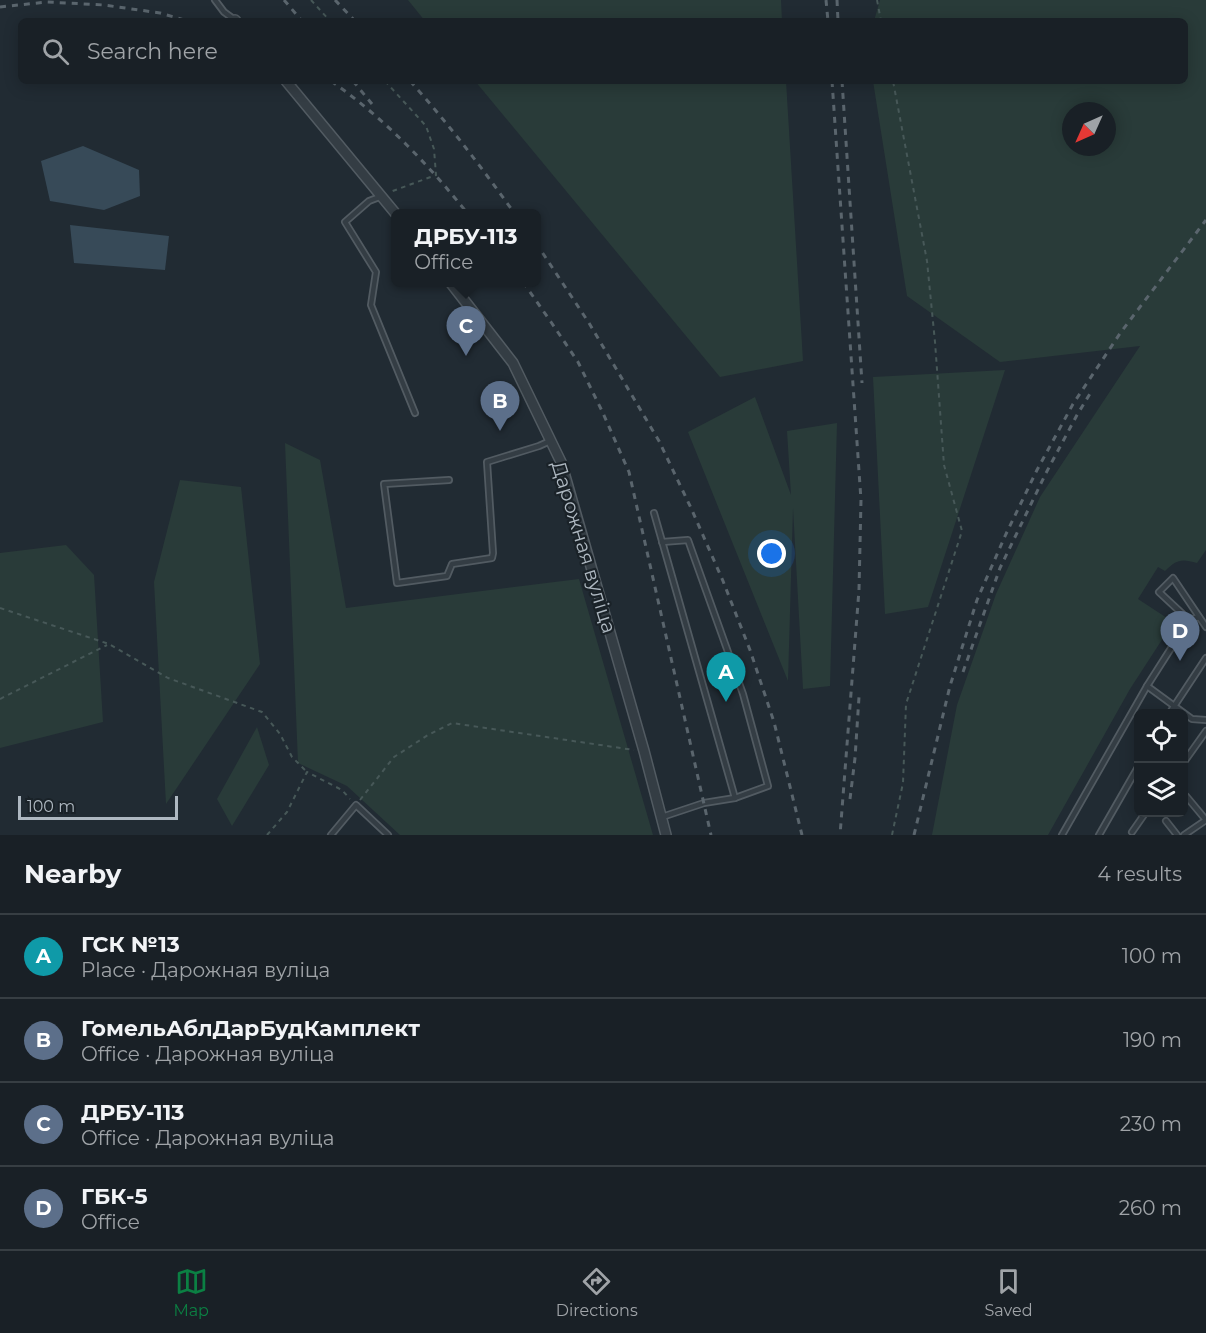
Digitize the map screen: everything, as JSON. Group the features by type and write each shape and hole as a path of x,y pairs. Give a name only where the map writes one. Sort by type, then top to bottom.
{"street":[{"path":"289,84 393,209"},
{"name":"Дарожная вуліца","path":"454,287 513,363 561,462 666,835"}],"lane":[{"path":"215,0 232,18"},
{"path":"382,196 369,201 345,222 376,272 371,305 415,412"},
{"path":"449,480 384,484 397,583 447,576 453,564 492,558 487,462 550,441"},
{"path":"654,513 735,798"},
{"path":"661,818 704,803 735,798 768,786 743,693 688,540 662,542"},
{"path":"1189,620 1159,592 1173,578 1206,627"},
{"path":"1062,835 1147,686 1189,620 1199,617"},
{"path":"1172,709 1206,658"},
{"path":"1147,686 1191,719 1206,720"},
{"path":"1188,756 1206,731"},
{"path":"1099,835 1134,774"},
{"path":"1184,835 1206,820 1188,798"},
{"path":"331,835 356,805 388,835"},
{"path":"1132,832 1143,817"},
{"path":"1166,821 1177,835"}],"path":[{"path":"311,0 327,18"},
{"path":"877,0 880,18"},
{"path":"382,196 436,175 434,149 426,126 388,84"},
{"path":"892,835 903,783 906,704 962,531 944,465 927,261 894,84"},
{"path":"0,608 109,644 168,678 262,712 280,734 292,757 307,772 342,790 356,805 394,757 452,723 644,751"},
{"path":"0,699 109,644"},
{"path":"267,835 286,812 307,772"}],"shaded area":[{"path":"408,0 781,0 782,18 423,18"},
{"path":"880,0 1206,0 1206,550 1197,563 1179,561 1165,571 1158,567 1138,599 1167,618 1161,628 1167,632 1130,689 1048,835 932,835 957,705 996,594 1040,497 1140,346 1000,362 907,296 873,84 1188,84 1188,18 875,18"},
{"path":"477,84 786,84 803,361 720,377"},
{"path":"1005,370 928,607 885,614 873,377"},
{"path":"755,397 791,495 787,431 837,423 830,686 803,689 793,508 788,681 688,432"},
{"path":"285,443 320,460 346,608 579,579 653,835 400,835 347,786 298,763"},
{"path":"180,480 241,487 260,664 166,804 154,582"},
{"path":"66,545 94,575 103,722 0,748 0,553"},
{"path":"257,727 269,765 232,826 217,799"}],"water":[{"path":"83,146 139,170 140,196 104,210 50,201 41,161"},
{"path":"70,225 169,236 165,270 74,263"}],"railway":[{"path":"284,0 299,18"},
{"path":"335,0 352,18"},
{"path":"826,0 828,18"},
{"path":"837,0 838,18"},
{"path":"0,7 47,2 104,5 160,13 178,18"},
{"path":"335,84 387,126 437,177 464,209"},
{"path":"355,84 372,104"},
{"path":"413,84 438,113 511,209"},
{"path":"832,84 861,500 859,590 840,835"},
{"path":"842,84 862,383"},
{"path":"914,835 950,686 977,600 1006,534 1073,404 1121,332 1206,220"},
{"path":"541,251 589,323 659,441 691,508 750,650 774,722 802,835"},
{"path":"526,287 578,362 629,472 711,835"},
{"path":"963,672 1000,568 1046,473 1091,392"},
{"path":"850,799 859,697"}],"place":[{"name":"ДРБУ-113","path":"466,356"},
{"name":"ГомельАблДарБудКамплект","path":"500,431"},
{"name":"ГБК-5","path":"1180,661"},
{"name":"ГСК №13","path":"726,702"}]}
